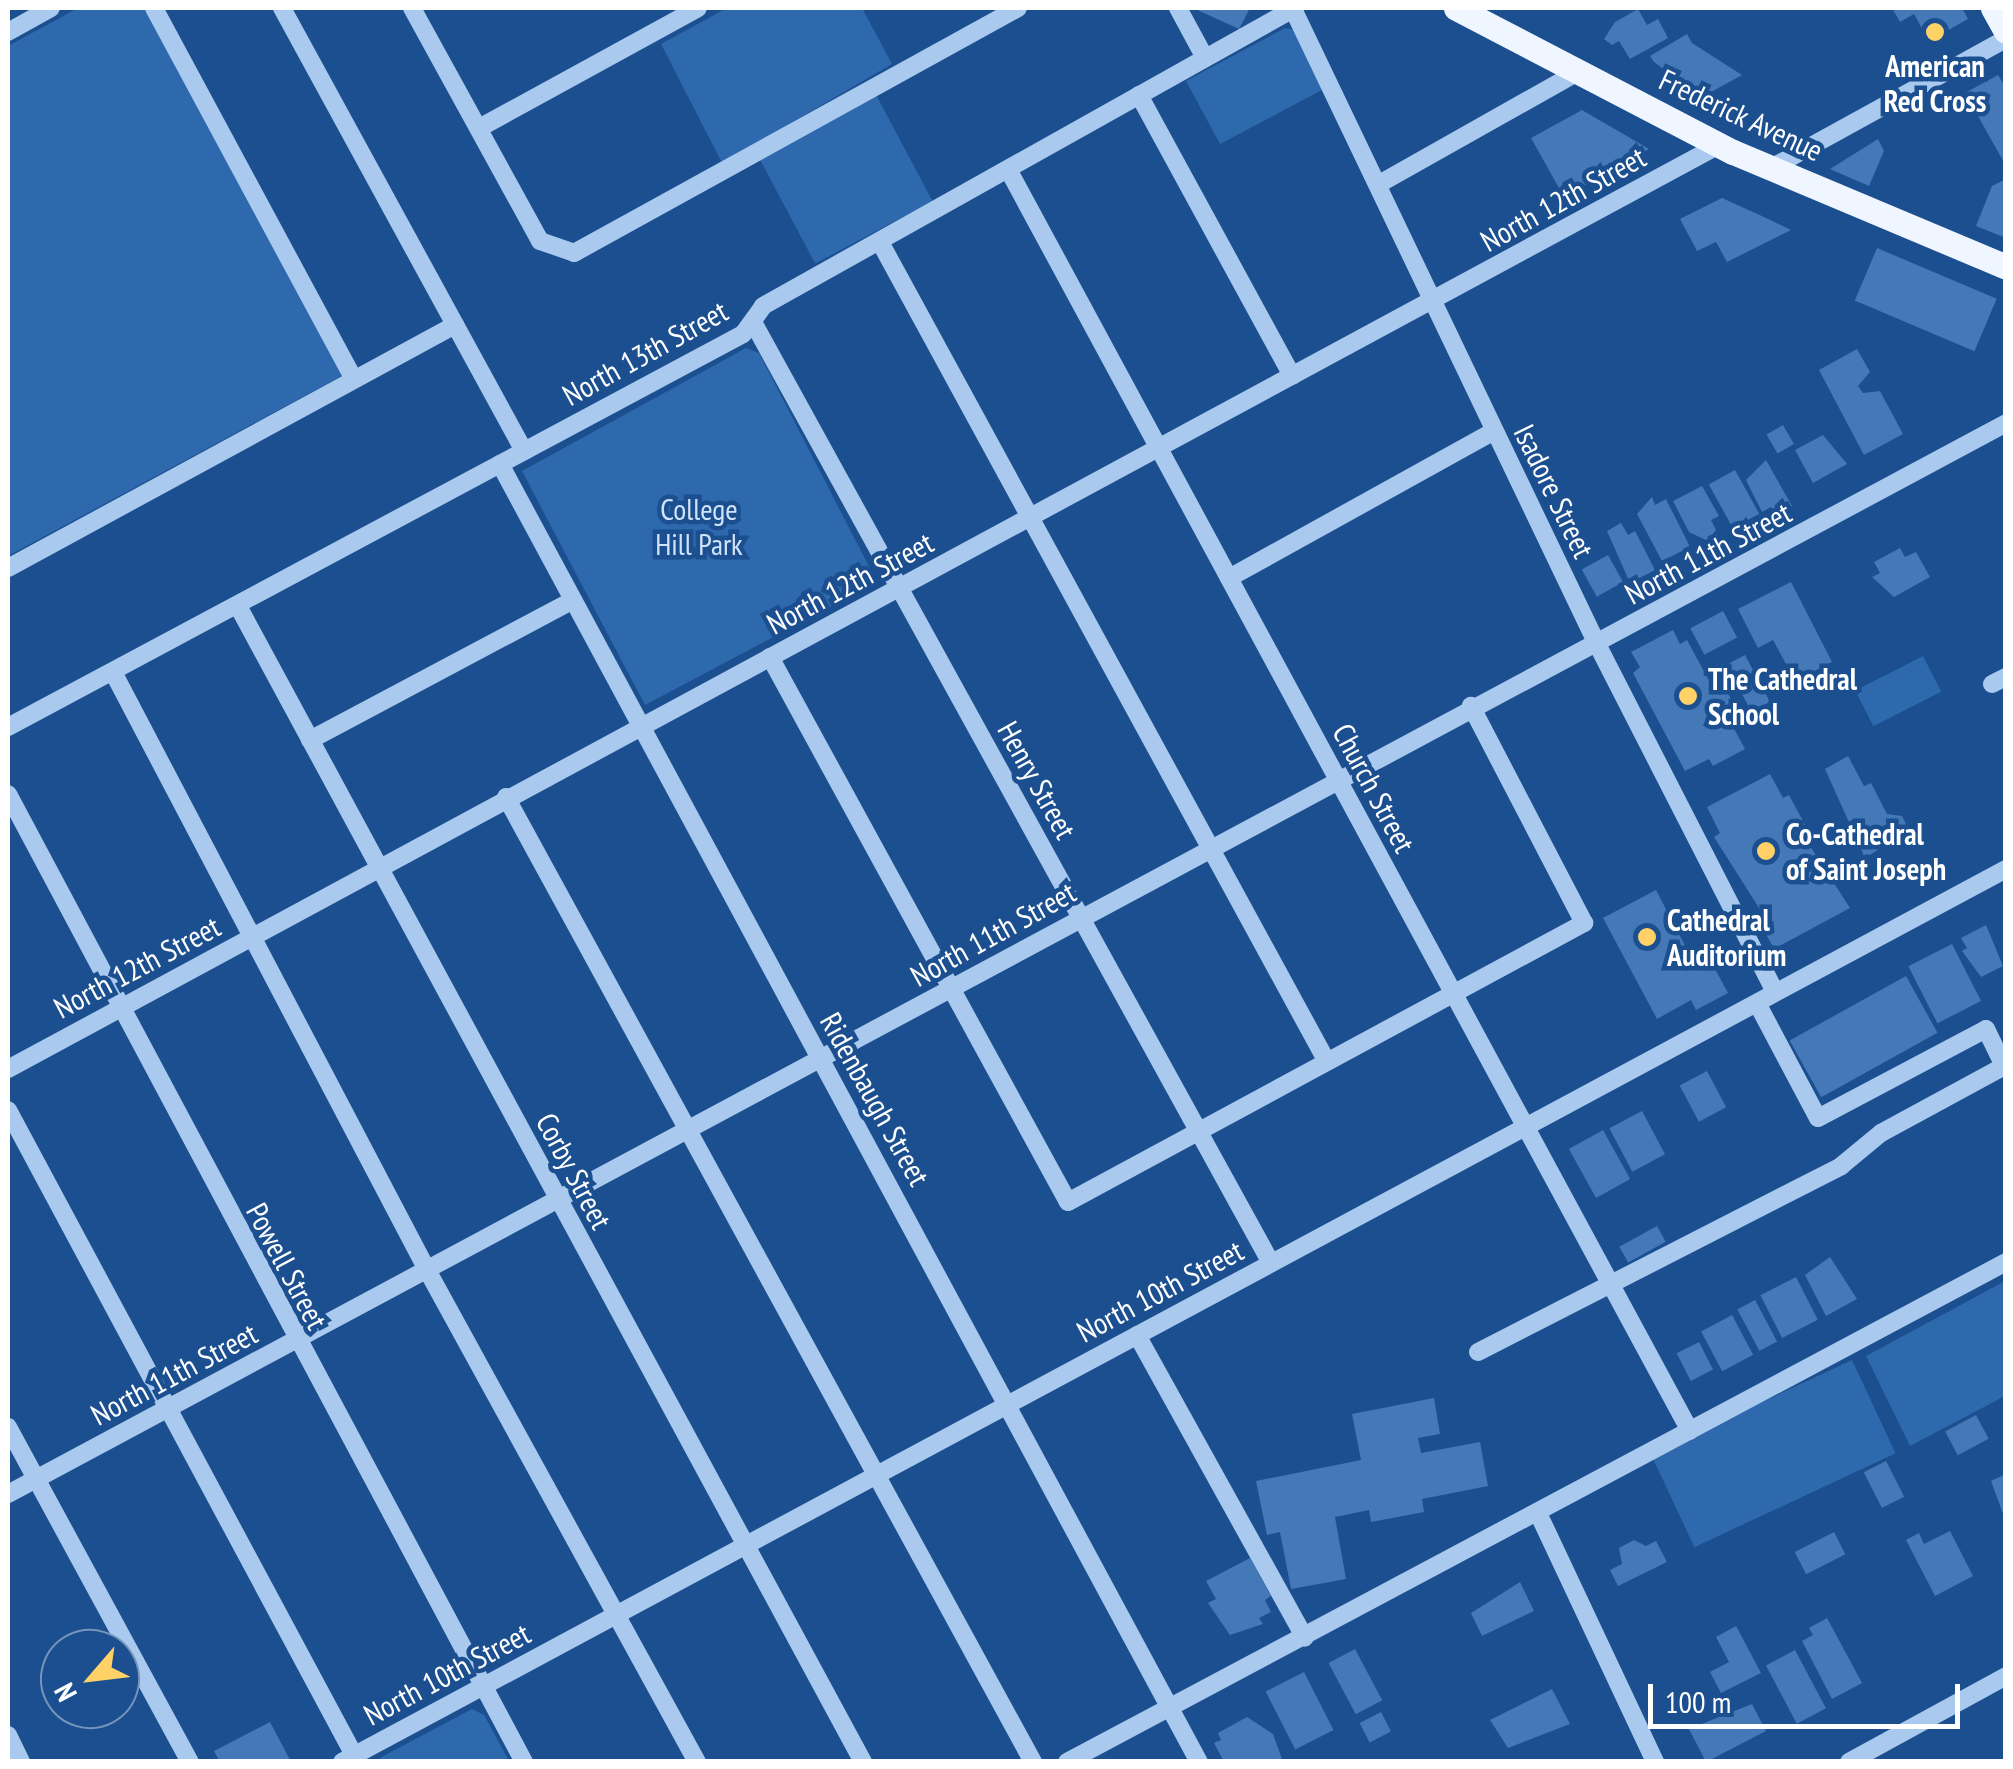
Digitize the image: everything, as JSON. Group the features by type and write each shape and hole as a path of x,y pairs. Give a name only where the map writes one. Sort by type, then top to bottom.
{"main road":[{"name":"Frederick Avenue","path":"1456,8 1719,145 2006,267"},
{"path":"1993,8 2006,31"}],"street":[{"path":"8,32 51,8"},
{"path":"154,8 353,378"},
{"path":"282,8 524,451"},
{"path":"412,8 481,127 540,241 574,253 1018,8"},
{"path":"481,127 698,8"},
{"path":"1178,8 1205,58"},
{"name":"North 13th Street","path":"8,727 754,324 764,306 1294,8"},
{"name":"Isadore Street","path":"1294,8 1596,644 1775,992"},
{"path":"1770,168 2006,39"},
{"path":"1379,184 1578,72"},
{"path":"1139,94 1292,376"},
{"name":"North 12th Street","path":"8,1069 1719,145"},
{"name":"Church Street","path":"1009,171 1690,1431"},
{"path":"880,242 1326,1060"},
{"name":"Henry Street","path":"754,324 1271,1263"},
{"path":"8,568 455,325"},
{"name":"North 11th Street","path":"8,1494 2006,423"},
{"path":"1229,578 1494,430"},
{"name":"Ridenbaugh Street","path":"500,464 1010,1403 1199,1762"},
{"path":"310,740 572,600"},
{"name":"Corby Street","path":"238,606 863,1762"},
{"path":"770,657 1068,1202 1584,923 1472,706"},
{"path":"113,672 426,1268 696,1762"},
{"name":"Powell Street","path":"8,794 295,1340 524,1762"},
{"path":"506,797 1033,1762"},
{"name":"North 10th Street","path":"348,1758 2006,869"},
{"path":"1478,1352 1840,1166 1881,1133 2005,1066 1986,1029 1818,1118 1756,1003"},
{"path":"8,1110 348,1758"},
{"path":"1066,1762 2006,1262"},
{"path":"1136,1335 1305,1638"},
{"path":"8,1427 190,1762"},
{"path":"1538,1512 1655,1762"},
{"path":"1849,1762 2006,1676"},
{"path":"8,1735 22,1762"}],"green space":[{"path":"78,8 147,8 345,374 8,556 8,46"},
{"path":"727,8 862,8 892,64 722,163 661,44"},
{"path":"1285,28 1294,30 1322,90 1220,144 1186,81"},
{"path":"873,89 933,201 815,264 756,151"},
{"name":"College Hill Park","path":"746,348 759,353 877,582 645,705 522,471"},
{"path":"1923,656 1941,692 1873,726 1855,691"},
{"path":"2005,1281 2005,1396 1910,1446 1866,1356"},
{"path":"1852,1360 1896,1453 1694,1547 1651,1454"},
{"path":"472,1709 484,1715 509,1761 374,1761"}],"building":[{"path":"1193,8 1250,8 1239,29"},
{"name":"American Red Cross","path":"1892,8 1962,8 1968,19 1929,41 1914,14 1900,22"},
{"path":"1638,9 1647,25 1658,19 1668,38 1630,59 1619,41 1612,45 1604,39 1615,22"},
{"path":"1687,34 1692,43 1742,75 1702,97 1654,62 1650,56"},
{"path":"1998,75 2006,88 2006,166 1965,93"},
{"path":"1582,110 1649,149 1564,197 1531,138"},
{"path":"1878,139 1884,151 1869,186 1830,169"},
{"path":"2006,179 2006,238 1976,226 1992,186"},
{"path":"1722,198 1791,230 1727,262 1716,242 1697,251 1680,219"},
{"path":"1877,248 1997,299 1974,351 1855,300"},
{"path":"1857,349 1870,372 1858,386 1863,393 1880,391 1903,434 1864,455 1819,370"},
{"path":"1783,425 1794,444 1778,454 1767,434"},
{"path":"1823,435 1847,464 1813,483 1795,450"},
{"path":"1766,460 1792,506 1775,514 1771,507 1762,512 1746,480"},
{"path":"1735,470 1759,514 1733,528 1709,485"},
{"path":"1702,486 1719,516 1711,520 1716,530 1708,541 1689,532 1673,501"},
{"path":"1652,497 1655,505 1666,499 1690,547 1662,561 1637,514"},
{"path":"1621,523 1628,535 1635,531 1655,570 1630,583 1607,531"},
{"path":"1900,548 1905,557 1916,552 1930,577 1894,597 1872,577 1880,573 1874,562"},
{"path":"1608,555 1623,582 1597,597 1582,570"},
{"path":"1791,582 1832,662 1795,681 1773,640 1758,648 1738,609"},
{"path":"1723,611 1737,637 1704,655 1690,628"},
{"name":"The Cathedral School","path":"1673,630 1680,644 1687,640 1713,688 1722,683 1734,704 1724,710 1745,749 1713,766 1709,759 1685,771 1633,673 1640,667 1631,652"},
{"path":"1745,655 1770,702 1751,712 1726,665"},
{"path":"1848,756 1864,786 1871,783 1887,814 1902,816 1909,830 1865,858 1825,769"},
{"name":"Co-Cathedral of Saint Joseph","path":"1770,774 1783,798 1789,795 1809,832 1803,835 1850,908 1774,949 1760,923 1766,919 1714,837 1720,833 1707,807"},
{"name":"Cathedral Auditorium","path":"1656,890 1694,963 1708,956 1728,993 1696,1010 1691,1000 1657,1019 1603,918"},
{"path":"1986,925 2003,966 1981,977 1962,951 1967,948 1961,938"},
{"path":"1952,944 1981,1001 1937,1023 1908,966"},
{"path":"1906,976 1938,1033 1821,1097 1790,1040"},
{"path":"1707,1071 1726,1107 1699,1122 1680,1086"},
{"path":"1642,1111 1665,1154 1632,1172 1609,1128"},
{"path":"1603,1130 1630,1179 1596,1198 1569,1149"},
{"path":"1657,1226 1666,1242 1628,1263 1619,1247"},
{"path":"1830,1257 1857,1299 1826,1316 1805,1275"},
{"path":"1796,1277 1818,1320 1782,1338 1760,1295"},
{"path":"1755,1300 1777,1341 1759,1351 1737,1309"},
{"path":"1732,1315 1753,1355 1722,1371 1701,1331"},
{"path":"1699,1342 1713,1370 1691,1381 1677,1353"},
{"path":"1434,1398 1440,1434 1418,1438 1421,1453 1480,1442 1488,1486 1422,1499 1424,1512 1371,1522 1369,1510 1335,1517 1346,1579 1291,1589 1280,1532 1267,1535 1256,1481 1361,1460 1352,1414"},
{"path":"1976,1415 1989,1439 1958,1455 1945,1431"},
{"path":"1886,1461 1904,1497 1882,1508 1864,1472"},
{"path":"2006,1474 2006,1522 1991,1481"},
{"path":"1950,1531 1973,1576 1935,1596 1906,1540 1919,1533 1924,1544"},
{"path":"1834,1532 1845,1554 1806,1574 1795,1552"},
{"path":"1634,1540 1646,1546 1656,1541 1667,1562 1618,1586 1610,1570 1622,1564 1619,1548"},
{"path":"1250,1558 1271,1596 1265,1600 1271,1612 1259,1618 1263,1624 1230,1635 1208,1603 1216,1599 1206,1581"},
{"path":"1520,1582 1534,1611 1482,1636 1471,1613"},
{"path":"1827,1618 1862,1683 1832,1699 1802,1641 1813,1635 1809,1628"},
{"path":"1736,1626 1761,1673 1721,1693 1710,1672 1729,1662 1716,1637"},
{"path":"1355,1649 1382,1700 1356,1714 1329,1663"},
{"path":"1795,1650 1826,1708 1797,1724 1766,1665"},
{"path":"1304,1672 1334,1730 1295,1749 1266,1692"},
{"path":"1552,1689 1570,1724 1508,1748 1490,1720"},
{"path":"1752,1704 1766,1731 1706,1762 1689,1729"},
{"path":"1381,1712 1391,1732 1370,1742 1360,1723"},
{"path":"1247,1717 1273,1734 1283,1762 1224,1762 1214,1743 1221,1740 1218,1733"},
{"path":"270,1722 290,1760 220,1762 214,1751"}],"place":[{"name":"American Red Cross","path":"1935,32"},
{"name":"The Cathedral School","path":"1688,696"},
{"name":"Co-Cathedral of Saint Joseph","path":"1766,851"},
{"name":"Cathedral Auditorium","path":"1647,937"}]}
